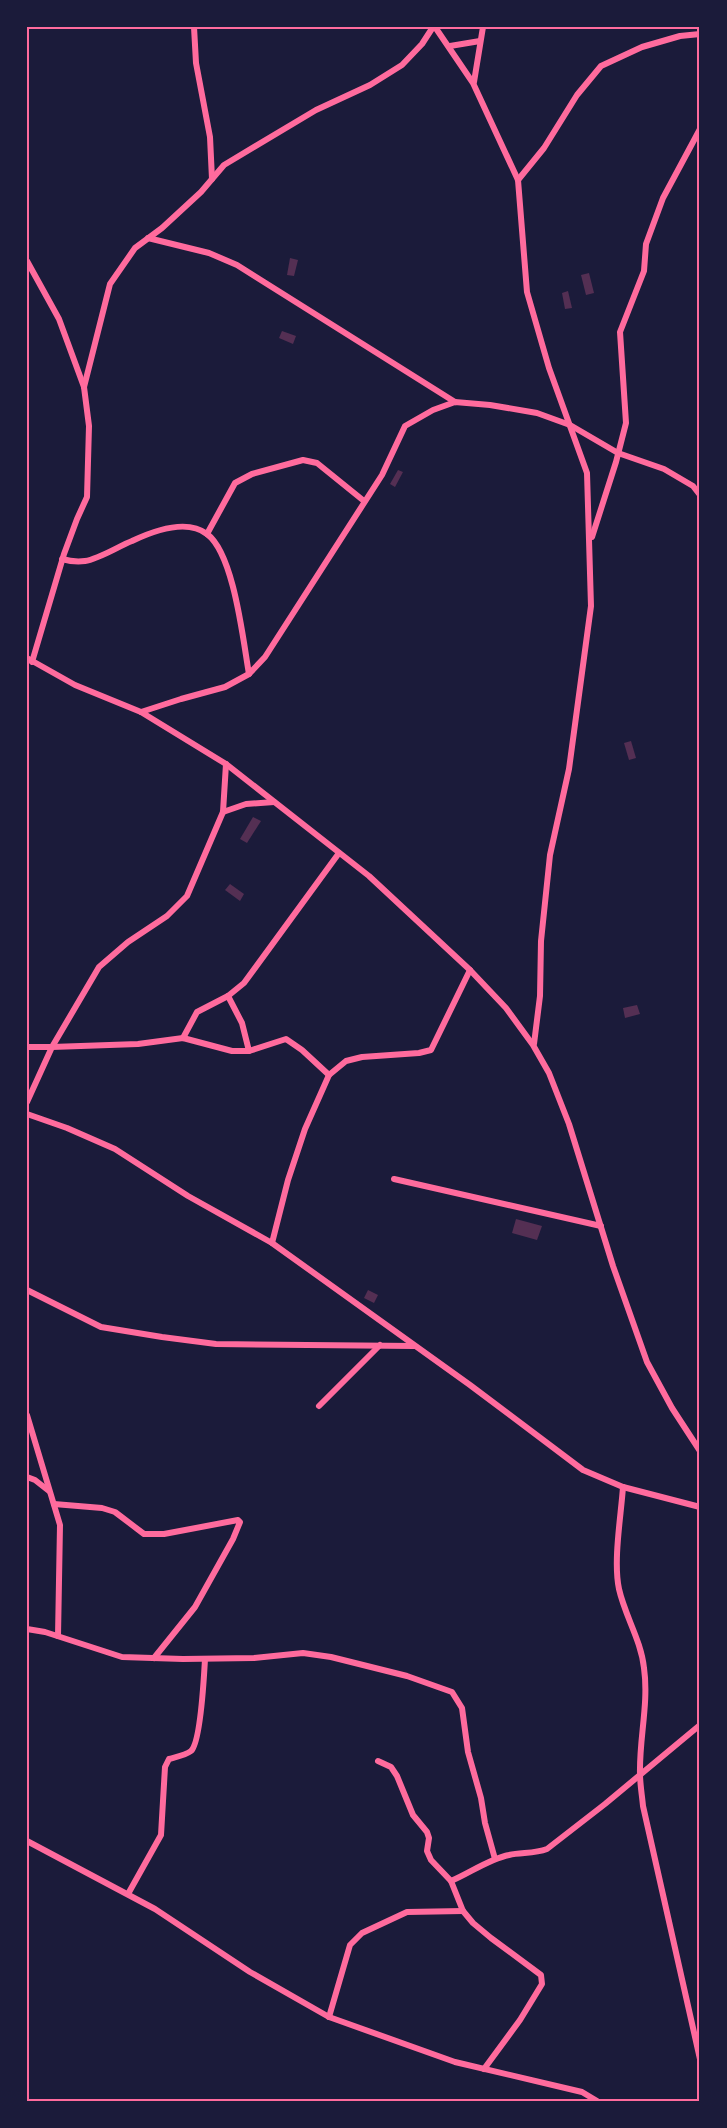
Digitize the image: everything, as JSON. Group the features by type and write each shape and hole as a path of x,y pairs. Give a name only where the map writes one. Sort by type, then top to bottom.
{"street":[{"path":"194,27 196,63 210,137 212,179"},
{"path":"84,387 110,284 135,248 193,199 224,165 316,110 370,85 402,65 434,27 450,46 473,83 518,180 527,292 549,368 587,473 591,606 569,769 550,855 541,941 540,996 533,1045"},
{"path":"473,83 483,27"},
{"path":"518,180 544,148 577,95 601,66 642,47 680,36 700,34"},
{"path":"450,46 480,41"},
{"path":"590,543 626,423 620,332 644,271 646,244 663,198 700,129"},
{"path":"148,238 209,253 237,265 455,402"},
{"path":"27,261 59,319 84,387 89,426 87,497 62,560 30,660 75,685 141,712 226,764 369,876 470,970 506,1008 533,1045 549,1073 569,1124 647,1362 672,1408 700,1451"},
{"path":"141,712 225,687 249,674 265,657 382,475 405,426 433,410 455,402 537,413 570,425 618,453 664,469 693,486 700,495"},
{"path":"207,534 235,483 252,474 303,460 317,463 364,501"},
{"path":"62,560 86,561 139,537 175,527 193,528 207,534 218,546 231,578 249,674"},
{"path":"27,1102 52,1047 99,967 128,942 167,916 187,896 223,812 226,764"},
{"path":"223,812 246,804 274,802"},
{"path":"183,1038 197,1012 228,996 244,983 339,852"},
{"path":"272,1243 288,1180 305,1129 329,1075 346,1061 362,1057 431,1050 470,970"},
{"path":"228,996 242,1023 249,1051"},
{"path":"27,1047 138,1044 183,1038 232,1051 249,1051 286,1039 302,1050 329,1075"},
{"path":"27,1114 115,1149 188,1196 272,1243 470,1385 583,1470 623,1487 700,1507"},
{"path":"394,1179 601,1226"},
{"path":"27,1290 101,1327 152,1335 216,1344 415,1346"},
{"path":"319,1406 380,1345"},
{"path":"27,1415 60,1525 58,1636"},
{"path":"27,1477 35,1480 50,1492"},
{"path":"623,1487 618,1586 645,1668 645,1706 640,1773 643,1806 700,2059"},
{"path":"54,1504 102,1508 115,1512 144,1534 164,1534 238,1520 240,1522 195,1607 154,1658"},
{"path":"27,1629 58,1636 122,1657 254,1658 303,1653 332,1657 407,1676 452,1692 462,1708 468,1752 495,1859"},
{"path":"128,1894 161,1835 165,1767 169,1759 189,1752 193,1748 198,1731 205,1659"},
{"path":"452,1881 495,1859 510,1854 547,1849 700,1725"},
{"path":"378,1761 391,1767 398,1776 413,1815 427,1832 429,1838 427,1851 431,1860 452,1881 463,1911 491,1938 535,1969 543,1980 520,2020 484,2069"},
{"path":"27,1841 155,1909 250,1972 329,2017 434,2056 582,2092 597,2101"},
{"path":"329,2017 350,1945 362,1933 407,1912 463,1911"}],"building":[{"path":"290,258 298,260 294,276 287,275"},
{"path":"589,273 594,293 586,295 581,275"},
{"path":"568,291 572,308 565,309 562,293"},
{"path":"282,331 296,336 293,344 279,338"},
{"path":"398,470 403,472 395,487 390,484"},
{"path":"631,741 636,758 629,760 624,743"},
{"path":"253,817 261,821 247,843 240,839"},
{"path":"230,884 244,894 240,901 225,890"},
{"path":"637,1005 640,1014 625,1018 623,1008"},
{"path":"516,1219 542,1226 537,1240 512,1233"},
{"path":"368,1290 378,1295 374,1303 364,1298"}]}
